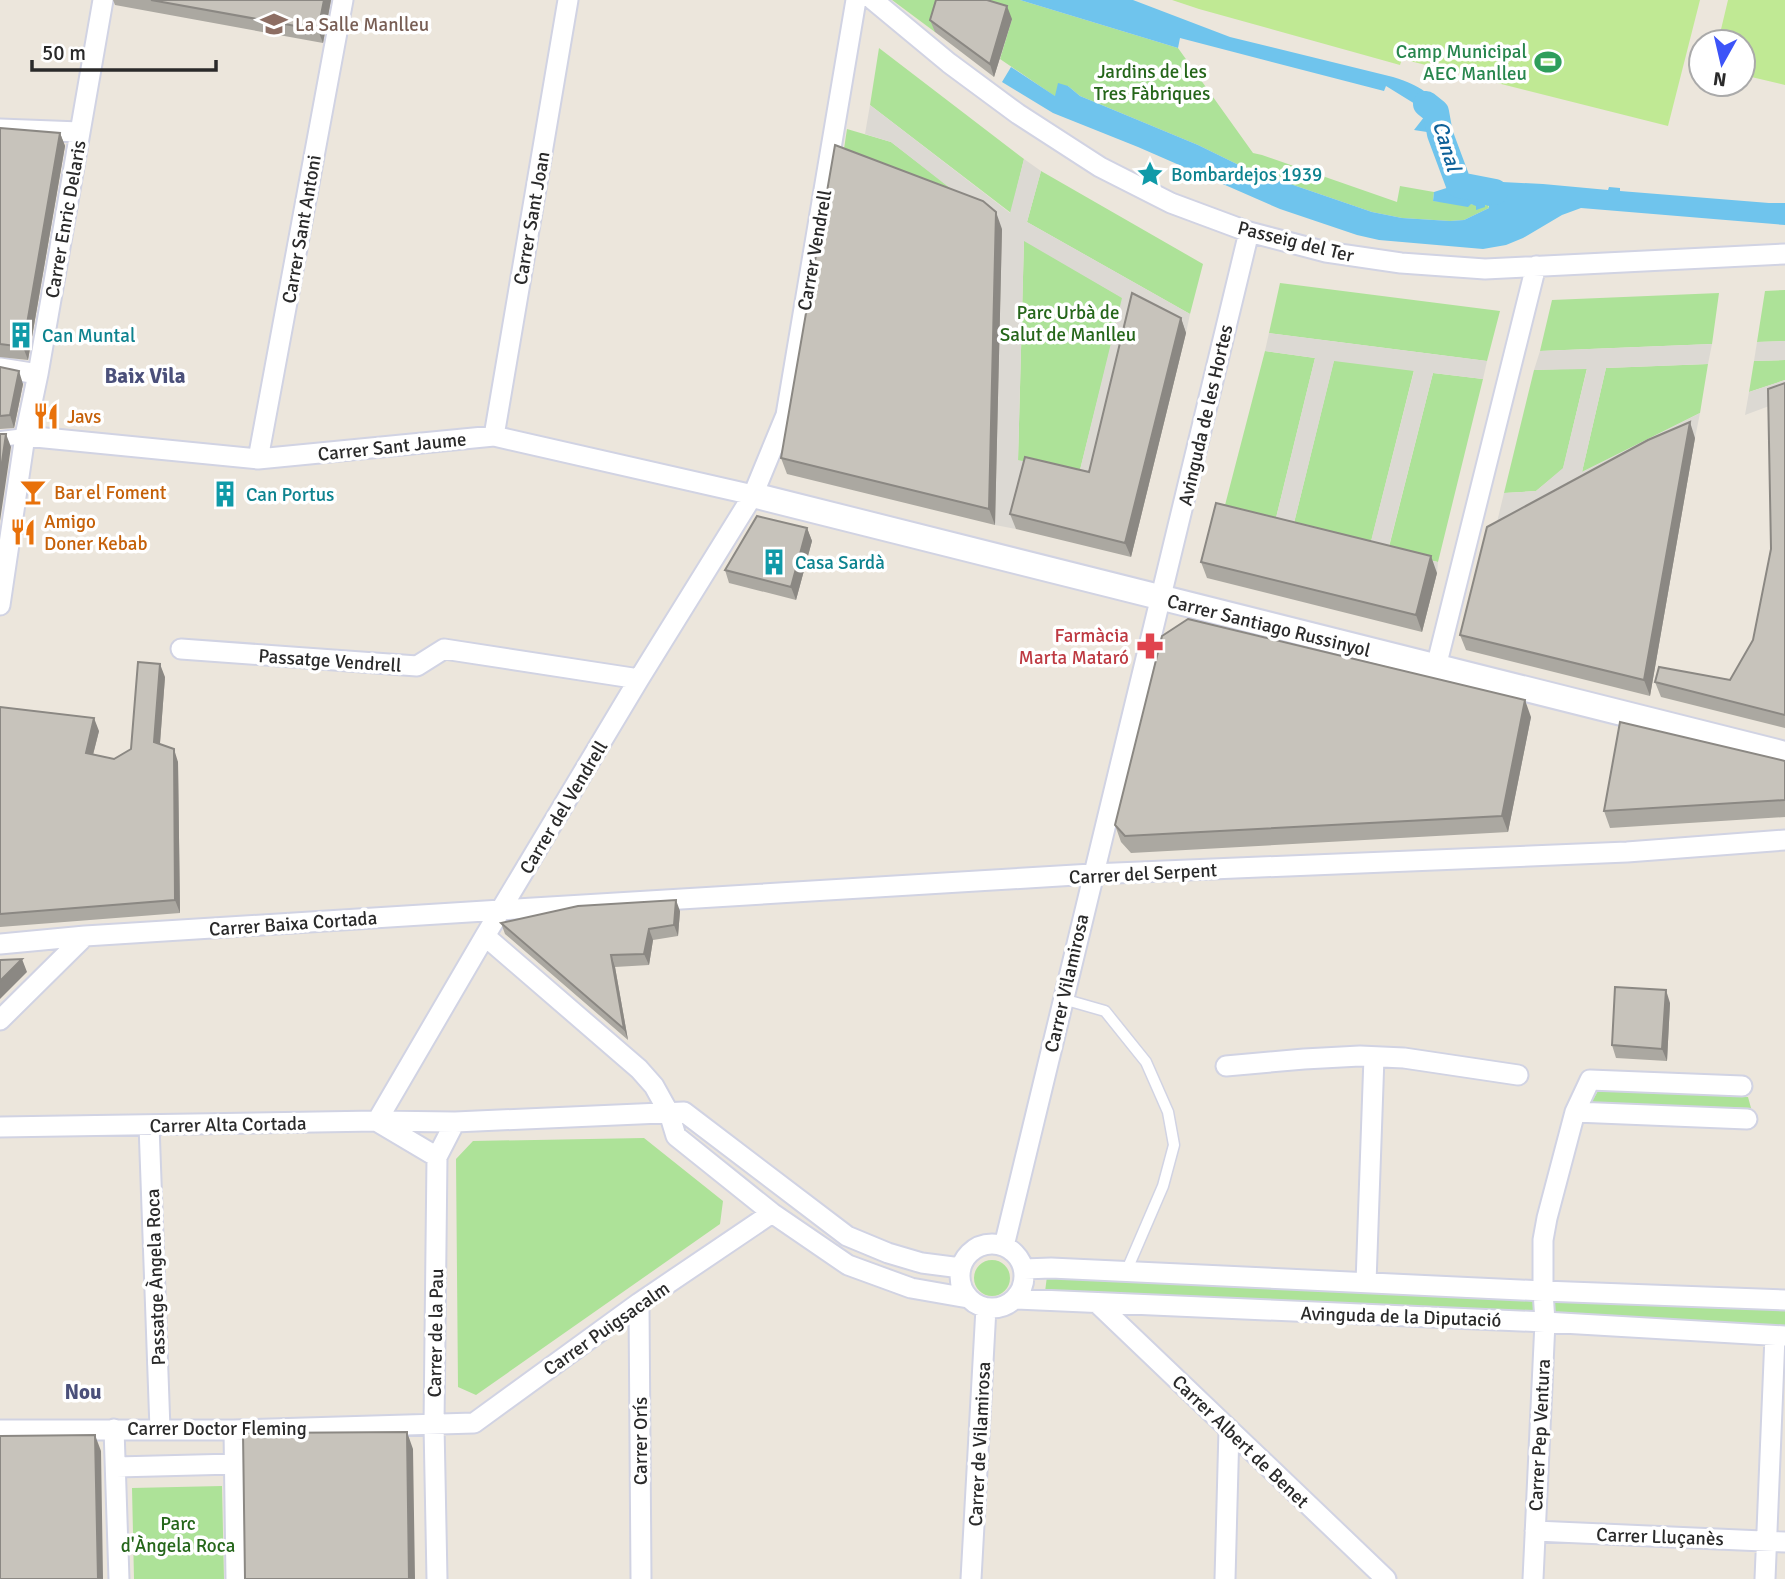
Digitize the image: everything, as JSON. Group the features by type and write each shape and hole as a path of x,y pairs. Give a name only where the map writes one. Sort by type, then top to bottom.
{"street":[{"name":"Carrer Enric Delaris","path":"0,604 25,436 103,0"},
{"name":"Carrer Sant Antoni","path":"258,459 344,0"},
{"name":"Carrer Sant Joan","path":"494,436 568,0"},
{"name":"Carrer Vendrell","path":"753,495 786,415 856,0"},
{"name":"Passeig del Ter","path":"873,0 949,63 1018,114 1100,167 1171,203 1249,232 1326,252 1401,263 1485,269 1785,254"},
{"path":"0,128 80,132"},
{"name":"Avinguda de les Hortes","path":"1162,599 1249,232"},
{"path":"1436,667 1536,266"},
{"path":"0,368 38,374"},
{"path":"0,439 25,436"},
{"name":"Carrer Sant Jaume","path":"25,436 258,459 494,436 753,495"},
{"name":"Carrer Santiago Russinyol","path":"753,495 1785,754"},
{"name":"Carrer del Vendrell","path":"377,1121 639,679 753,495"},
{"name":"Carrer Vilamirosa","path":"1004,1246 1092,874 1162,599"},
{"name":"Passatge Vendrell","path":"181,649 417,666 444,649 639,679"},
{"name":"Carrer del Serpent","path":"501,910 1092,874 1627,852 1785,839"},
{"name":"Carrer Baixa Cortada","path":"0,944 85,936 501,910"},
{"path":"0,1020 85,936"},
{"path":"485,936 639,1069 654,1086 676,1136 772,1213 848,1265 911,1288 968,1298"},
{"path":"1366,1283 1374,1057"},
{"path":"1226,1066 1304,1059 1374,1057 1404,1058 1518,1075"},
{"name":"Carrer Pep Ventura","path":"1533,1579 1545,1322 1544,1240 1546,1218 1575,1112 1590,1080 1742,1086"},
{"path":"668,1113 684,1112 847,1236 910,1260 961,1268"},
{"path":"1575,1112 1747,1119"},
{"name":"Carrer Alta Cortada","path":"0,1127 455,1122 668,1113"},
{"path":"377,1121 437,1157 455,1122"},
{"name":"Passatge Àngela Roca","path":"149,1125 160,1429"},
{"name":"Carrer de la Pau","path":"437,1157 434,1425 437,1579"},
{"name":"Carrer Puigsacalm","path":"434,1425 474,1423 639,1303 772,1213"},
{"path":"983,1245 1004,1246 1020,1259 1025,1280 1022,1290 1016,1299 1007,1305 986,1308 976,1305 962,1289 960,1278 965,1258 983,1245"},
{"name":"Avinguda de la Diputació","path":"1024,1269 1785,1300"},
{"name":"Avinguda de la Diputació","path":"1016,1299 1545,1322 1780,1336"},
{"name":"Carrer Orís","path":"639,1303 641,1579"},
{"name":"Carrer Albert de Benet","path":"1097,1303 1386,1579"},
{"name":"Carrer de Vilamirosa","path":"971,1579 986,1308"},
{"path":"1765,1579 1776,1541 1780,1336"},
{"name":"Carrer Doctor Fleming","path":"0,1430 234,1430 434,1425"},
{"path":"114,1429 119,1579"},
{"path":"1225,1579 1228,1429"},
{"path":"234,1430 236,1579"},
{"path":"116,1467 234,1464"},
{"name":"Carrer Lluçanès","path":"1535,1531 1776,1541"}],"lane":[{"path":"1063,999 1105,1011 1146,1062 1168,1112 1174,1145 1163,1186 1126,1272"}],"green space":[{"path":"892,0 944,0 935,32"},
{"name":"Jardins de les Tres Fàbriques","path":"951,0 1020,0 1178,48 1253,153 1397,202 1400,186 1434,192 1433,201 1488,205 1489,208 1464,220 1450,221 1402,218 1372,212 1247,169 1198,145 1080,96 1068,86 1056,97 1000,59 1012,19"},
{"name":"Camp Municipal AEC Manlleu","path":"1172,0 1700,0 1693,28 1687,28 1687,51 1668,126 1402,59 1400,65"},
{"path":"1728,0 1785,0 1785,85 1757,78 1757,28 1721,28"},
{"path":"879,48 1024,159 1011,213 870,105"},
{"path":"847,129 891,142 989,217 842,162"},
{"path":"1041,171 1203,264 1190,314 1027,222"},
{"name":"Parc Urbà de Salut de Manlleu","path":"1024,240 1123,298 1079,474 1018,461"},
{"path":"1280,283 1500,311 1487,361 1269,333"},
{"path":"1785,290 1785,341 1757,342 1765,291"},
{"path":"1719,293 1712,344 1540,351 1552,300"},
{"path":"1265,351 1315,358 1275,522 1224,509"},
{"path":"1334,360 1414,370 1370,546 1293,527"},
{"path":"1785,360 1785,380 1749,392 1754,361"},
{"path":"1708,364 1700,413 1582,472 1606,368"},
{"path":"1587,368 1563,469 1536,491 1504,493 1534,370"},
{"path":"1433,373 1483,379 1438,562 1388,551"},
{"path":"1598,1091 1748,1097 1751,1108 1591,1103"},
{"path":"644,1138 723,1201 720,1224 476,1395 458,1387 456,1159 473,1141"},
{"path":"992,1260 1004,1266 1010,1278 1004,1290 992,1296 980,1290 974,1278 980,1266"},
{"path":"1047,1276 1535,1298 1535,1313 1045,1292"},
{"path":"1552,1300 1785,1310 1785,1326 1552,1315"},
{"name":"Parc d'Àngela Roca","path":"222,1486 224,1579 134,1579 132,1488"}],"shaded area":[{"path":"870,105 1010,213 1024,159 1041,171 1027,222 1190,314 1186,333 1138,308 1098,473 1149,485 1145,499 1030,471 1016,529 995,525 1002,229 891,142 865,134","holes":["1024,241 1122,298 1079,474 1018,460"]},
{"path":"1269,333 1487,361 1483,379 1433,373 1388,550 1438,562 1437,573 1222,519 1275,522 1315,358 1265,351","holes":["1334,361 1414,371 1370,545 1293,527"]},
{"path":"1785,341 1785,360 1754,361 1757,342"},
{"path":"1712,344 1708,364 1606,368 1582,472 1700,413 1695,438 1654,456 1492,543 1504,493 1536,491 1563,468 1587,369 1534,370 1540,351"},
{"path":"1785,380 1785,400 1745,415 1749,392"}],"water":[{"path":"1020,0 1133,0 1230,37 1393,77 1419,87 1449,116 1440,134 1414,130 1428,112 1386,86 1384,91 1180,38 1178,48"},
{"path":"1011,67 1055,96 1058,83 1068,86 1080,96 1198,145 1247,169 1372,212 1402,218 1464,220 1489,206 1485,205 1476,210 1476,206 1471,204 1468,207 1433,201 1434,192 1481,177 1483,181 1608,190 1609,187 1620,188 1620,191 1785,203 1785,225 1581,208 1562,215 1523,238 1506,245 1483,249 1379,240 1280,209 1053,113 1002,82"}],"building":[{"path":"151,0 324,0 318,30"},
{"path":"936,0 987,0 1007,6 990,64 930,20"},
{"path":"0,128 60,133 23,347 0,344"},
{"path":"835,145 983,201 996,212 989,509 781,458"},
{"path":"1132,293 1181,318 1125,543 1010,514 1025,457 1089,472"},
{"path":"0,367 19,371 10,415 0,416"},
{"path":"1785,383 1785,715 1655,682 1659,667 1730,680 1753,640 1771,549 1768,389"},
{"path":"1690,422 1644,680 1460,635 1487,527 1648,440"},
{"path":"0,434 6,434 0,476"},
{"path":"1216,503 1431,556 1416,615 1201,562"},
{"name":"Casa Sardà","path":"757,516 807,528 791,587 725,570"},
{"path":"1188,619 1525,700 1502,816 1125,836 1115,825 1162,636"},
{"path":"138,662 160,664 154,742 174,749 175,900 0,914 0,707 94,718 86,753 114,759 131,749"},
{"path":"1620,722 1785,761 1785,800 1604,811"},
{"path":"676,900 674,925 649,929 644,954 611,955 624,1029 501,923 578,906"},
{"path":"22,959 0,981 0,960"},
{"path":"1615,987 1666,990 1662,1049 1612,1045"},
{"path":"407,1432 409,1579 245,1579 243,1433"},
{"path":"95,1435 98,1579 0,1579 0,1436"}],"waterway":[{"name":"Canal","path":"1426,104 1436,112 1440,134 1459,185 1495,192"}],"place":[{"name":"La Salle Manlleu","path":"274,24"},
{"name":"Camp Municipal AEC Manlleu","path":"1548,62"},
{"name":"Bombardejos 1939","path":"1150,174"},
{"name":"Can Muntal","path":"21,335"},
{"name":"Javs","path":"46,416"},
{"name":"Bar el Foment","path":"33,492"},
{"name":"Can Portus","path":"225,494"},
{"name":"Amigo Doner Kebab","path":"23,532"},
{"name":"Casa Sardà","path":"774,562"},
{"name":"Farmàcia Marta Mataró","path":"1150,646"}],"district":[{"name":"Baix Vila","path":"145,376"},
{"name":"Nou","path":"83,1392"}]}
